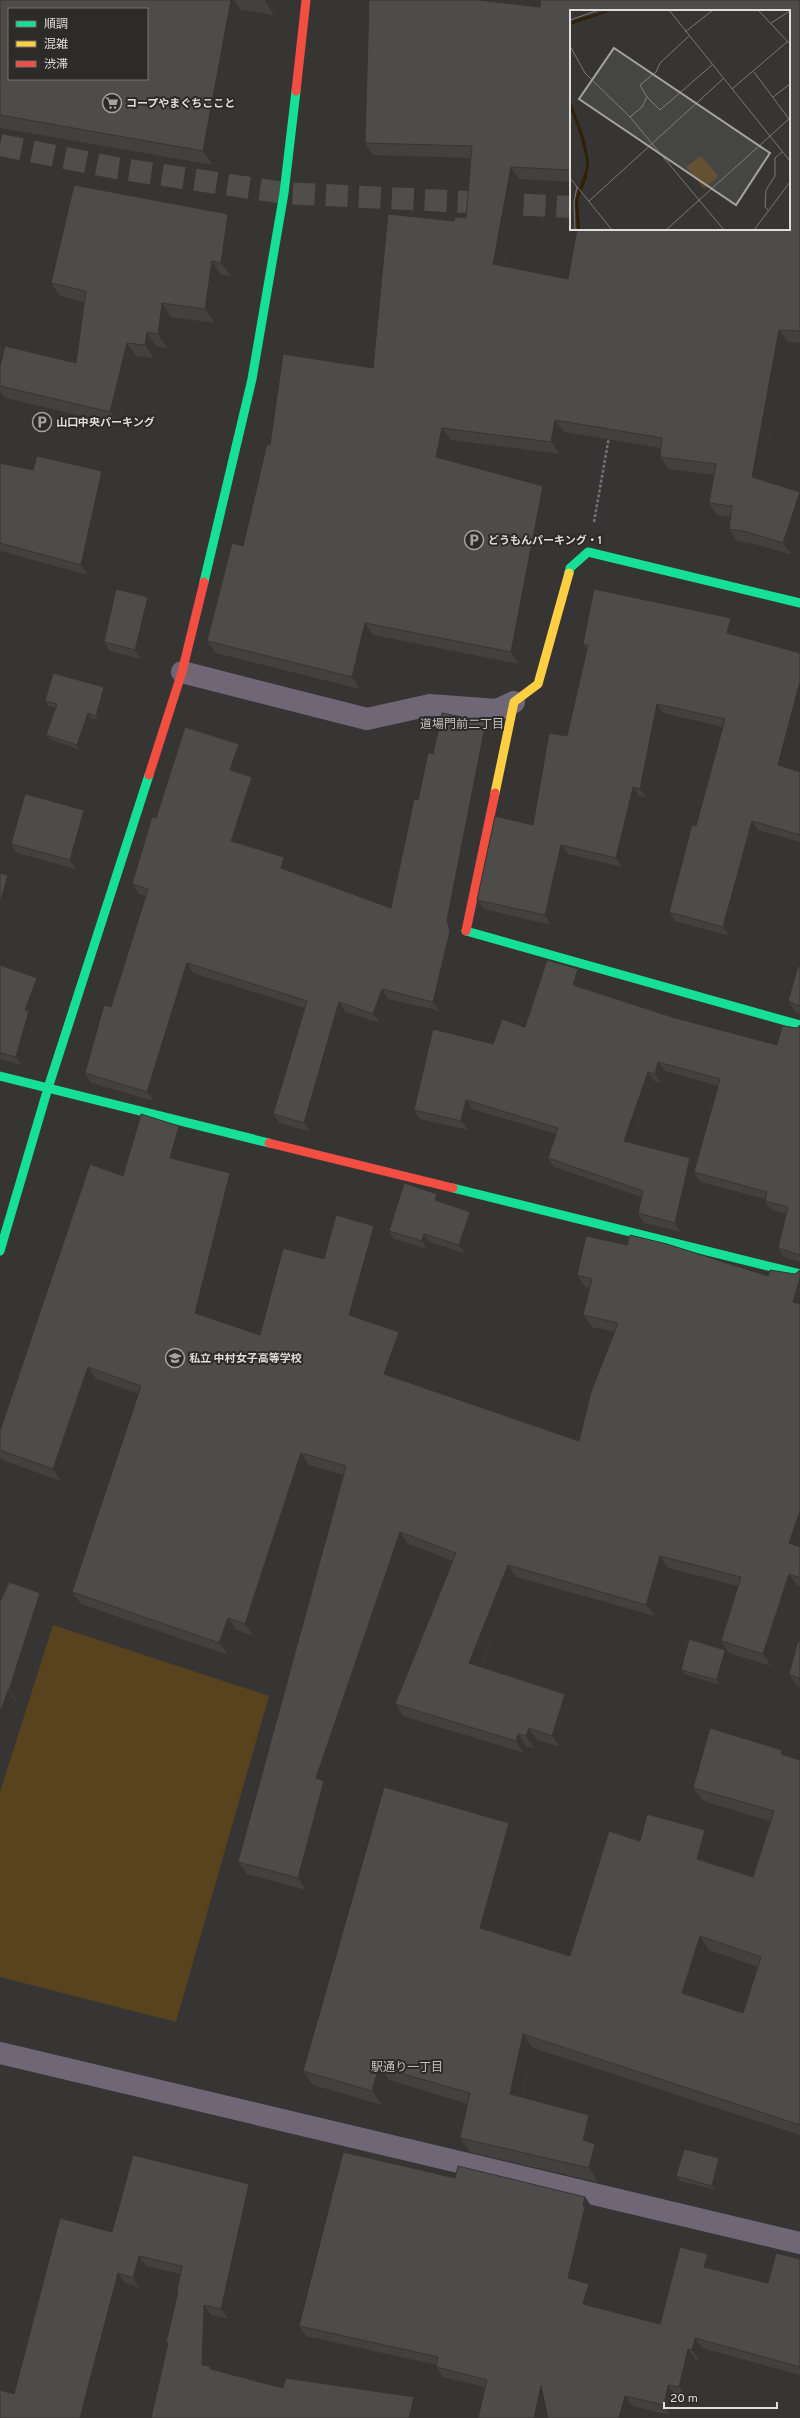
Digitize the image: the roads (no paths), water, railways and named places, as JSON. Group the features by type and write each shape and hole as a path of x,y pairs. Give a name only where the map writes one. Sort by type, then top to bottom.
{"street":[{"path":"0,1251 48,1088 182,672 252,379 284,193 306,0"},
{"path":"182,672 367,720 430,704 496,710 514,702 538,684 570,568 588,552 800,603"},
{"path":"514,702 466,932 800,1026"},
{"path":"0,1076 800,1274"},
{"path":"0,2053 800,2243"}],"tunnel":[{"path":"0,145 116,168 284,193 570,207"}],"place":[{"name":"コープやまぐちここと","path":"112,103"},
{"name":"山口中央パーキング","path":"42,422"},
{"name":"どうもんパーキング・1","path":"474,540"},
{"name":"私立 中村女子高等学校","path":"175,1358"}],"district":[{"name":"道場門前二丁目","path":"462,724"},
{"name":"駅通り一丁目","path":"407,2067"}]}
